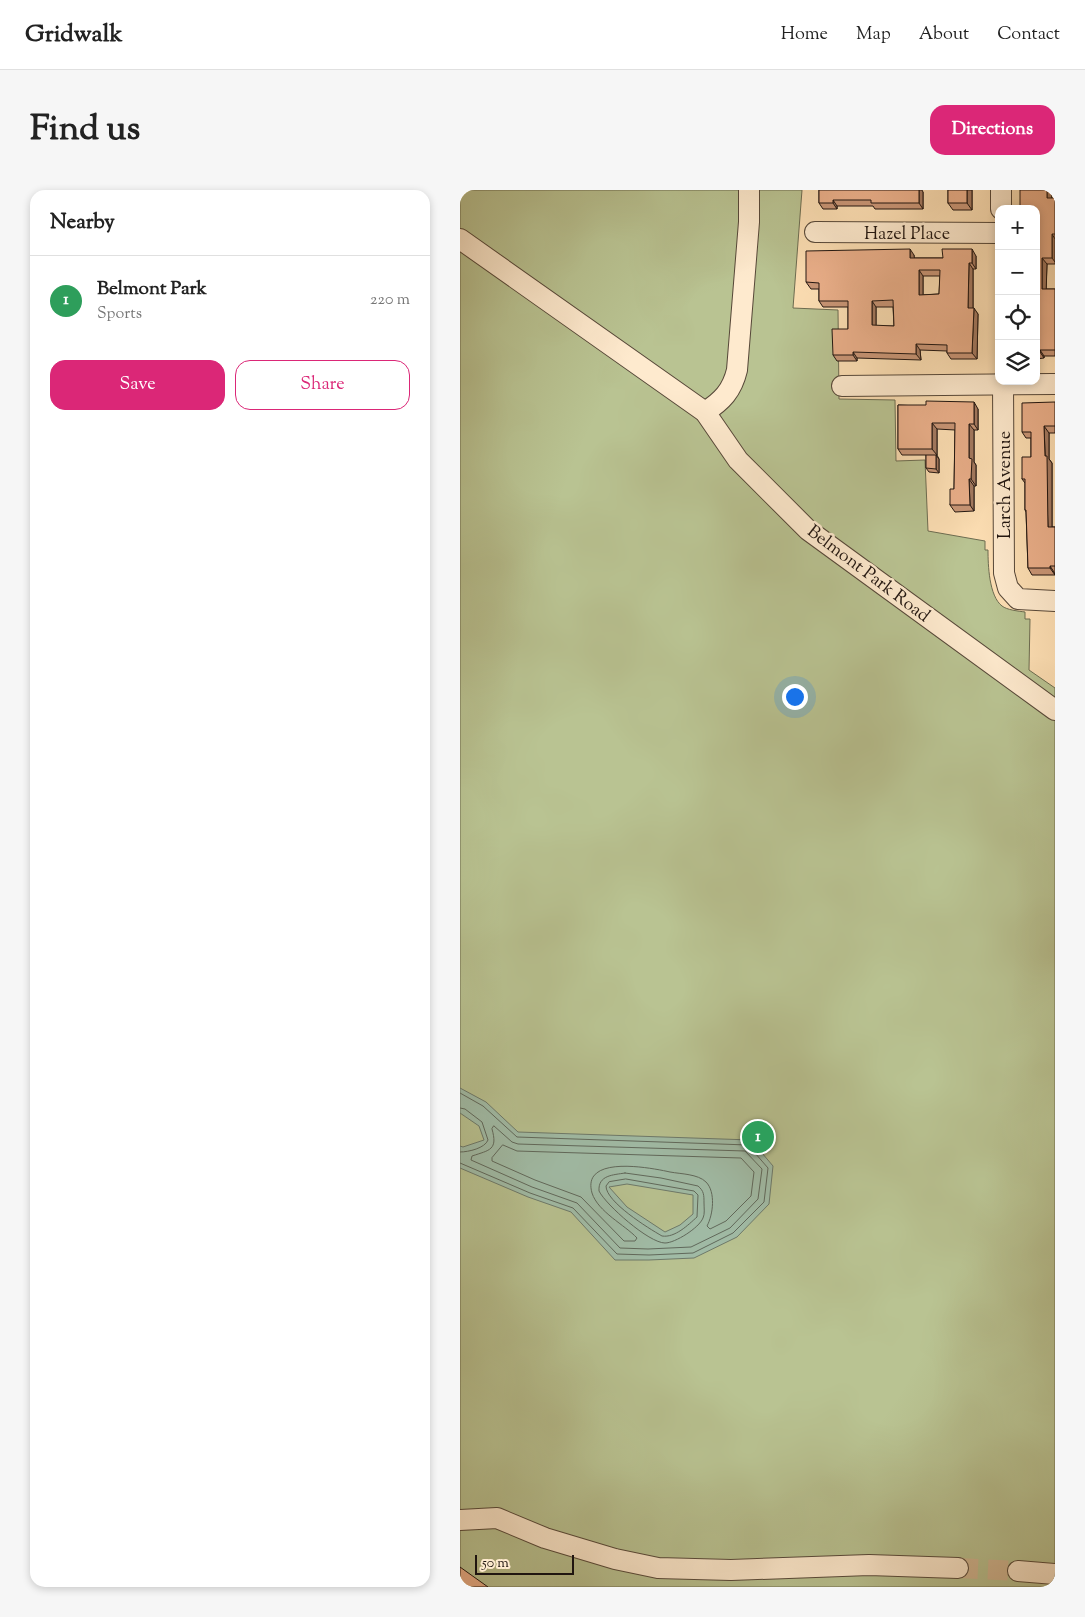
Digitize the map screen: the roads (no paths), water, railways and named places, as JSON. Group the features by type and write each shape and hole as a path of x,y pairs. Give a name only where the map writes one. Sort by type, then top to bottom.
{"street":[{"path":"460,239 705,412 719,403 727,394 735,379 750,222 749,190"},
{"path":"1001,190 1001,205"},
{"name":"Hazel Place","path":"815,232 995,233"},
{"path":"842,386 995,383"},
{"path":"1040,384 1055,384"},
{"name":"Larch Avenue","path":"1003,385 1004,573 1008,588 1018,599 1055,601"},
{"name":"Belmont Park Road","path":"705,412 738,460 808,530 1055,710"},
{"path":"460,1520 497,1518 554,1541 615,1559 658,1568 731,1570 869,1565 958,1568"},
{"path":"1018,1571 1055,1574"}],"water":[{"path":"460,1088 486,1102 518,1132 751,1140 773,1166 769,1204 737,1237 694,1258 615,1260 571,1212 528,1197 460,1168 460,1146 463,1147 484,1140 479,1126 460,1113","holes":["627,1184 693,1195 693,1214 680,1225 665,1232 627,1207 609,1187"]}],"tunnel":[{"path":"958,1568 1018,1571"}],"place":[{"name":"Belmont Park","path":"758,1137"}]}
